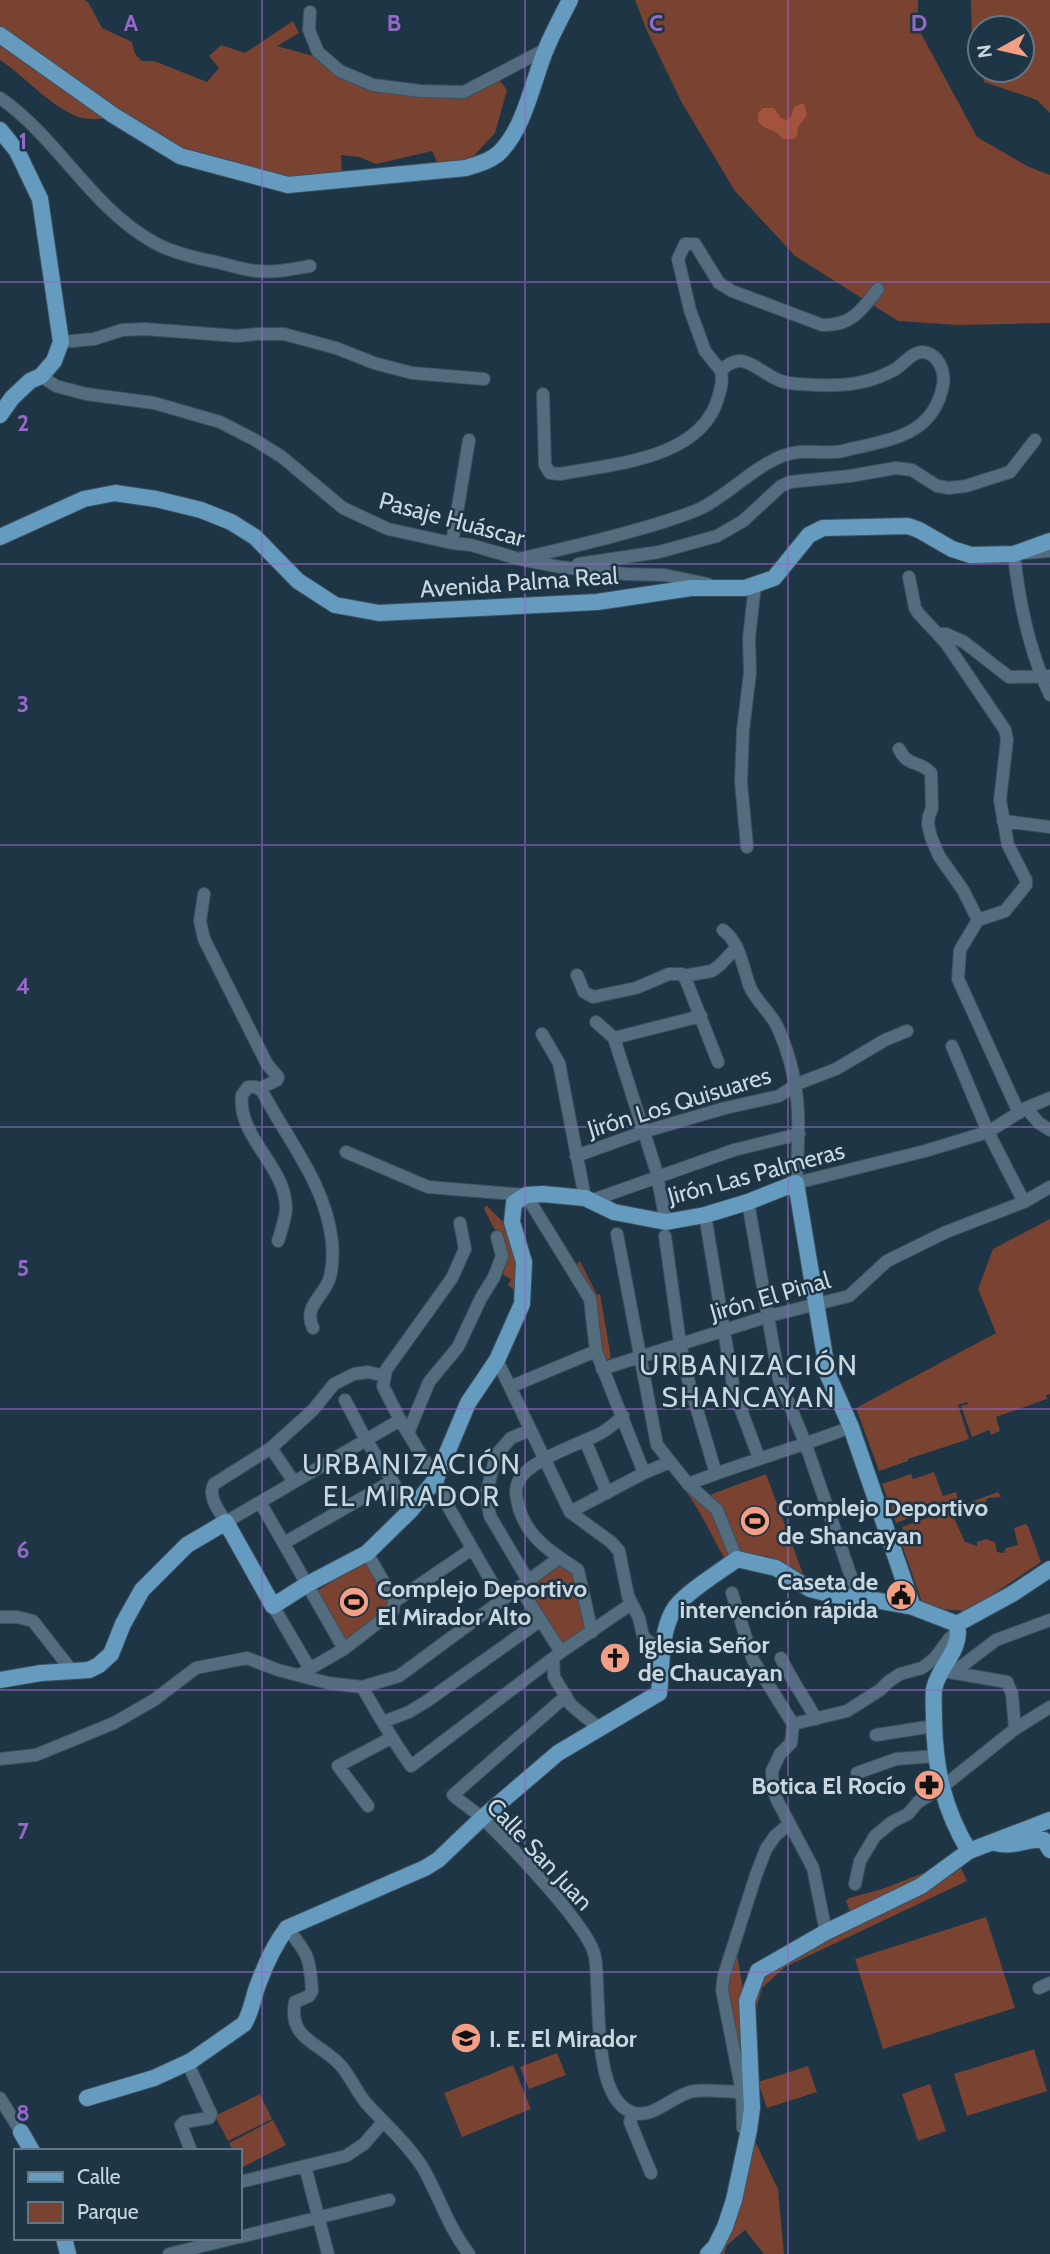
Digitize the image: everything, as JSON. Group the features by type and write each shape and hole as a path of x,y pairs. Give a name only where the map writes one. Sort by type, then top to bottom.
{"main road":[{"path":"0,35 103,108 180,156 288,185 466,168 484,162 499,152 511,136 546,49 570,0"},
{"path":"0,131 17,151 40,199 61,342 54,361 41,376 30,381 12,398 0,415"},
{"name":"Avenida Palma Real","path":"0,537 84,499 115,493 156,499 201,510 230,522 255,537 298,581 335,604 379,613 597,602 691,588 746,588 774,578 804,541 823,528 908,526 952,550 971,555 1014,554 1050,541"},
{"path":"796,1183 828,1375 851,1427 913,1607"},
{"name":"Jirón Las Palmeras","path":"526,1195 544,1194 588,1200 665,1229 796,1183"},
{"path":"0,1680 41,1673 89,1670 99,1665 111,1654 123,1624 142,1590 187,1545 226,1522 274,1606 306,1585 367,1553 411,1510 436,1479 468,1403 497,1360 522,1304 524,1262 512,1222 514,1203 526,1195"},
{"path":"87,2098 154,2078 191,2061 244,2024 258,1983 279,1938 287,1928 438,1860 558,1753 659,1693 666,1632 673,1610 737,1559 776,1568 810,1589 841,1597 858,1597 913,1607 960,1628"},
{"path":"969,1851 956,1830 941,1788 934,1726 934,1687 948,1671 960,1628 1050,1569"},
{"path":"708,2254 715,2247 725,2227 734,2200 752,2108 747,2001 758,1971 826,1932 921,1886 969,1851 1046,1821"},
{"path":"997,1840 1012,1846 1038,1839 1044,1840 1049,1847"},
{"path":"21,2132 31,2149"}],"street":[{"path":"310,12 309,30 318,52 340,71 373,85 421,91 464,92 546,49"},
{"path":"0,98 16,108 104,202 135,230 156,243 194,258 258,271 287,271 310,266"},
{"path":"544,394 545,465 550,473 560,474 648,456 692,437 708,420 722,387 721,371 705,351 690,310 678,259 685,244 695,244 719,284 822,326 836,326 847,321 860,312 878,289"},
{"path":"61,342 94,340 122,330 145,329 237,336 284,334 412,373 484,379"},
{"path":"519,559 586,544 683,515 706,506 771,461 786,455 804,450 837,452 885,443 907,435 924,421 936,406 944,374 938,360 921,351 912,354 892,371 849,385 781,381 744,361 727,364 721,371"},
{"name":"Pasaje Huáscar","path":"41,376 56,386 86,394 154,403 220,422 282,457 343,509 388,529 452,544 471,545 560,567 664,575 720,589"},
{"path":"452,544 469,440"},
{"path":"560,567 659,552 716,536 743,521 781,486 790,482 896,468 912,470 937,486 967,486 1010,472 1035,440"},
{"path":"1050,551 1014,554 1019,597 1050,695"},
{"path":"909,577 915,608 939,634 1004,730 1007,740 1000,800 1008,845 1026,880 1026,886 1005,911 978,920 960,950 958,979 1023,1111 1050,1130"},
{"path":"747,847 741,782 743,730 750,673 749,638 755,585"},
{"path":"939,634 946,634 964,642 1009,677 1046,676"},
{"path":"899,749 908,762 927,768 931,773 932,808 928,824 931,837 939,856 963,890 978,920"},
{"path":"1003,821 1050,827"},
{"path":"204,894 200,921 204,939 267,1064 278,1077 259,1089"},
{"path":"723,930 730,935 737,947 751,990 772,1016 785,1042 797,1084 799,1134 796,1183"},
{"path":"577,975 584,992 593,997 636,988 669,974 712,971 737,947"},
{"path":"683,975 718,1062"},
{"path":"614,1038 701,1016"},
{"path":"596,1022 614,1038 658,1177 680,1343 716,1474"},
{"name":"Jirón Los Quisuares","path":"576,1156 643,1132 725,1108 779,1096 797,1084 836,1069 885,1040 908,1031"},
{"path":"542,1034 559,1063 576,1156 588,1200 734,1150 799,1134"},
{"path":"951,1046 988,1132 1024,1202"},
{"path":"278,1241 286,1211 282,1188 243,1116 241,1103 245,1089 252,1086 259,1089 317,1186 330,1229 331,1275 311,1307 309,1320 313,1328"},
{"name":"Jirón Las Palmeras","path":"796,1183 925,1151 988,1132 1050,1098"},
{"name":"Jirón Las Palmeras","path":"346,1152 428,1187 526,1195"},
{"name":"Jirón El Pinal","path":"602,1368 769,1316 849,1296 887,1261 946,1232 1024,1202 1050,1187"},
{"path":"526,1195 590,1299 596,1351 624,1416 644,1473"},
{"path":"748,1202 779,1379 806,1445 858,1597"},
{"path":"705,1214 734,1391 759,1458"},
{"path":"460,1223 465,1249 452,1278 386,1370 383,1386 502,1600"},
{"path":"617,1234 657,1446 688,1484 717,1510 737,1559"},
{"path":"408,1433 429,1382 458,1347 494,1277 502,1255 497,1237"},
{"path":"510,1387 596,1351"},
{"path":"497,1360 570,1512 619,1550 631,1604 639,1618 642,1636 646,1640 664,1645"},
{"path":"385,1376 368,1372 354,1374 334,1384 313,1410 271,1448 214,1484 211,1489 215,1503 226,1522 400,1420"},
{"path":"345,1400 366,1440 411,1510"},
{"path":"592,1632 578,1570 532,1535 522,1517 516,1495 517,1482 525,1472 544,1460 600,1434 624,1416"},
{"path":"688,1484 759,1458 806,1445 851,1427"},
{"path":"530,1430 512,1438 496,1455 486,1495 490,1516 557,1655 554,1678 571,1705 599,1728"},
{"path":"585,1440 607,1493"},
{"path":"271,1448 294,1482"},
{"path":"570,1512 670,1462"},
{"path":"284,1543 392,1481"},
{"path":"260,1502 344,1649"},
{"path":"394,1602 472,1549"},
{"path":"304,1672 344,1649 393,1611 394,1602 367,1553"},
{"path":"0,1759 36,1755 114,1723 154,1700 196,1668 247,1658 304,1672 328,1683 362,1686 399,1676 559,1558"},
{"path":"732,1594 753,1660 793,1724 791,1743 780,1754 772,1771 773,1790 813,1868 826,1932"},
{"path":"362,1686 391,1738 411,1766 557,1655 631,1604"},
{"path":"274,1606 304,1672"},
{"path":"0,1617 33,1621 72,1671"},
{"path":"383,1722 427,1702 541,1620"},
{"path":"948,1671 996,1640 1050,1620"},
{"path":"793,1724 847,1711 900,1674 922,1668 935,1658 960,1628"},
{"path":"781,1658 789,1677 806,1699 816,1719"},
{"path":"948,1671 1007,1682 1012,1693 1015,1729"},
{"name":"Calle San Juan","path":"565,1696 453,1795 482,1818 555,1896 589,1940 595,1955 606,2083 614,2099 632,2113"},
{"path":"855,1884 860,1861 875,1836 908,1814 918,1802 941,1788 1015,1729 1050,1707"},
{"path":"876,1735 934,1726"},
{"path":"368,1806 338,1766 391,1738"},
{"path":"857,1773 895,1759 937,1756"},
{"path":"742,2163 742,2092 722,1990 724,1975 755,1875 766,1849 775,1836 789,1824"},
{"path":"287,1928 306,1951 311,1975 312,1992 295,2002 299,2030 303,2037 341,2066 364,2100 424,2170 441,2207 468,2254"},
{"path":"190,2149 181,2124 209,2118 211,2114 189,2066 191,2061"},
{"path":"651,2173 630,2122 632,2113 645,2114 692,2091 742,2092"},
{"path":"0,2098 21,2132"},
{"path":"242,2182 346,2156 356,2151 383,2122"},
{"path":"305,2166 328,2254"},
{"path":"242,2237 388,2200"},
{"path":"169,2254 228,2240"}],"green space":[{"path":"0,0 84,0 88,2 102,28 132,42 135,54 142,61 154,61 207,82 219,68 209,56 221,45 245,53 293,21 299,33 277,46 313,56 346,79 452,98 498,78 507,90 495,133 467,163 437,162 432,151 376,164 359,157 341,155 342,172 286,179 243,172 110,118 82,118 60,108 0,60"},
{"path":"635,0 918,0 918,28 977,137 1029,167 1050,175 1050,323 959,325 898,321 795,256 735,191 682,103"},
{"path":"971,0 1050,0 1050,113 1037,100 990,84 1036,84 1036,14 971,14"},
{"path":"486,1205 504,1223 517,1268 517,1292 508,1285 511,1279 503,1275 506,1247 500,1231 496,1232 484,1209"},
{"path":"1050,1219 1050,1394 1046,1395 1047,1399 996,1417 1000,1431 991,1435 989,1430 972,1437 961,1406 968,1404 958,1405 969,1439 879,1471 856,1408 996,1333 978,1289 993,1249"},
{"path":"580,1261 597,1295 600,1294 611,1358 607,1360 594,1300 577,1264"},
{"path":"934,1472 943,1496 956,1492 958,1500 896,1523 882,1484 911,1474 913,1479"},
{"path":"766,1474 803,1574 767,1556 741,1555 710,1498 712,1494"},
{"path":"686,1486 710,1509 730,1557 725,1559 685,1490"},
{"path":"998,1492 1001,1497 988,1498 984,1504 953,1516 965,1542 977,1546 977,1542 986,1539 995,1542 997,1552 1004,1553 1006,1548 1018,1545 1014,1528 1025,1524 1041,1562 968,1611 923,1605 899,1536 904,1534 902,1527"},
{"path":"366,1561 390,1606 346,1644 315,1592"},
{"path":"560,1561 573,1571 588,1629 561,1648 525,1589"},
{"path":"945,1861 950,1862 851,1914 846,1901 849,1898 882,1889 926,1872"},
{"path":"961,1868 967,1881 785,1967 762,1988 753,2020 758,1985 772,1972 944,1880"},
{"path":"986,1917 1015,2008 883,2049 855,1959"},
{"path":"737,1954 744,1995 749,2101 726,1986"},
{"path":"1034,2049 1047,2091 967,2116 954,2074"},
{"path":"557,2053 566,2075 529,2089 520,2067"},
{"path":"513,2065 531,2109 462,2137 444,2093"},
{"path":"808,2066 817,2092 767,2108 758,2082"},
{"path":"930,2084 946,2131 918,2141 902,2094"},
{"path":"260,2094 272,2119 228,2141 215,2116"},
{"path":"273,2120 286,2145 242,2167 242,2149 232,2149 229,2143"},
{"path":"750,2139 754,2139 778,2189 784,2254 764,2254 745,2230 727,2245 724,2254 716,2254 725,2242 737,2214"}],"shaded area":[{"path":"804,104 807,115 793,139 783,139 758,121 758,113 763,108 774,108 781,118 786,120 791,117 794,107"}],"place":[{"name":"Complejo Deportivo de Shancayan","path":"755,1521"},
{"name":"Caseta de intervención rápida","path":"901,1595"},
{"name":"Complejo Deportivo El Mirador Alto","path":"354,1602"},
{"name":"Iglesia Señor de Chaucayan","path":"615,1658"},
{"name":"Botica El Rocío","path":"929,1785"},
{"name":"I. E. El Mirador","path":"466,2038"}],"district":[{"name":"URBANIZACIÓN SHANCAYAN","path":"749,1381"},
{"name":"URBANIZACIÓN EL MIRADOR","path":"412,1480"}]}
